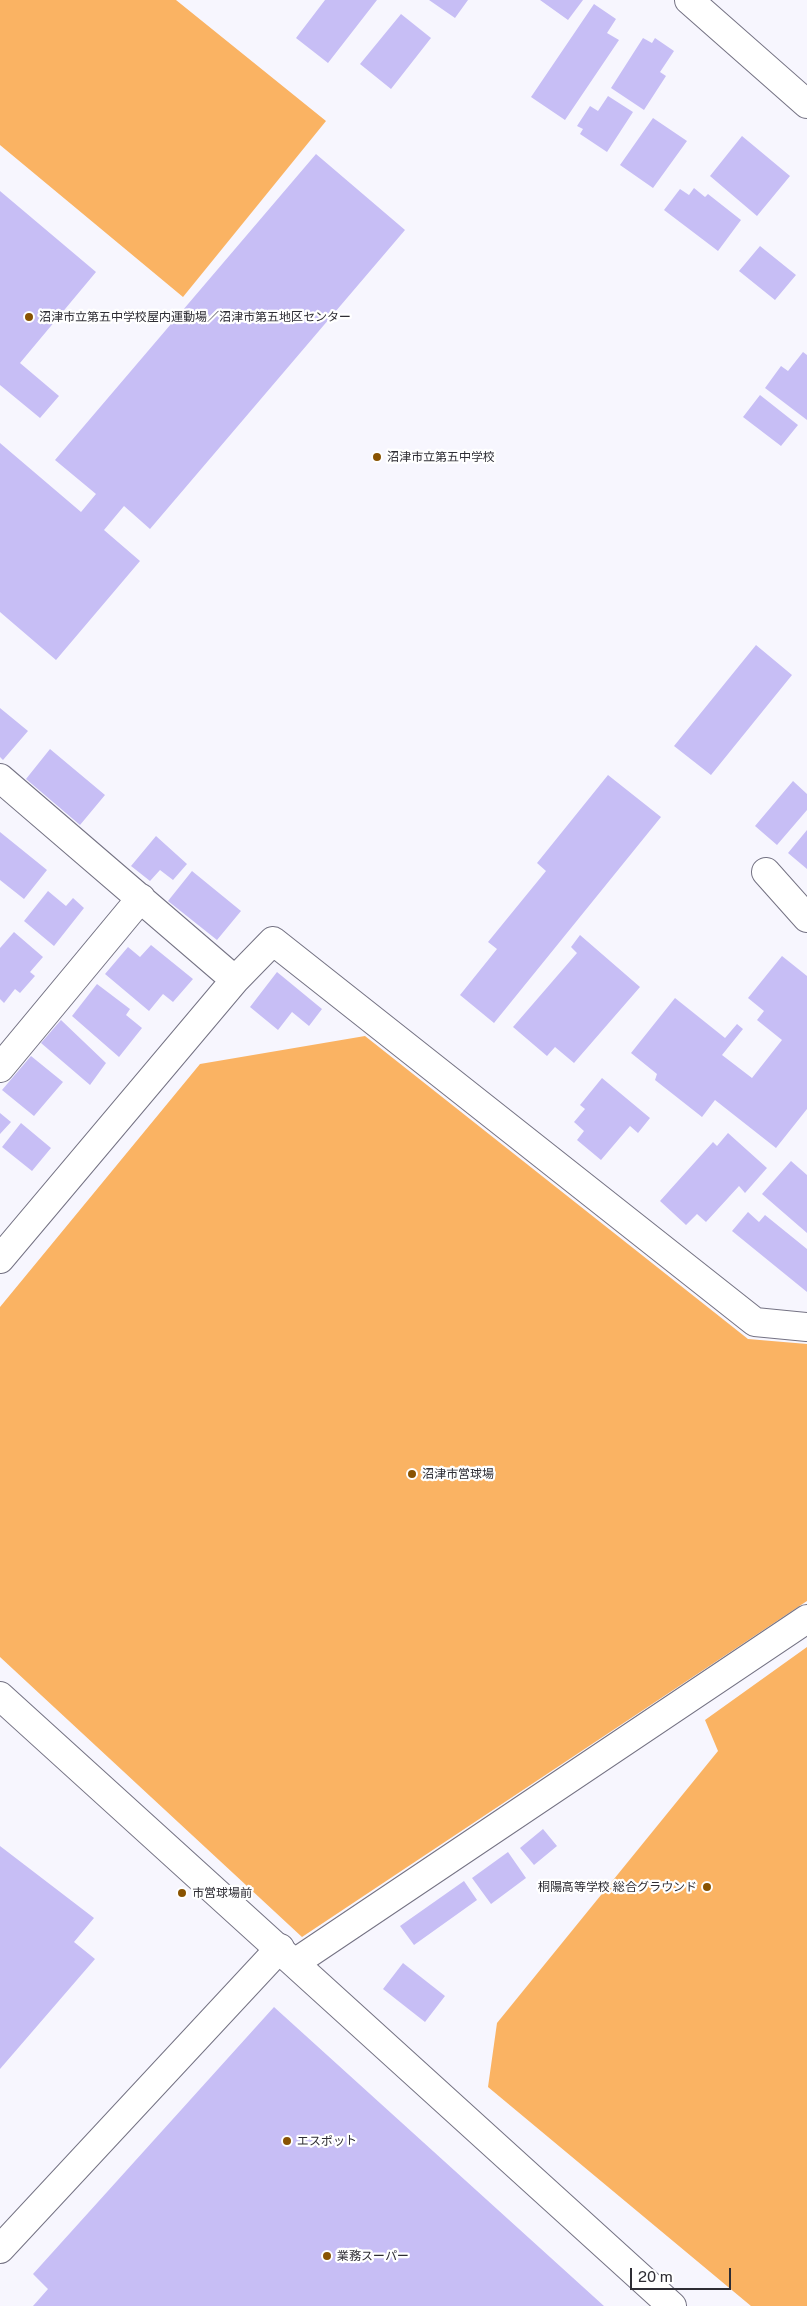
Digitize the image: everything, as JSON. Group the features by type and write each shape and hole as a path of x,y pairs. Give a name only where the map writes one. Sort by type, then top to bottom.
{"street":[{"path":"689,0 807,104"},
{"path":"2,784 141,898 236,980"},
{"path":"766,872 807,918"},
{"path":"0,1068 141,898"},
{"path":"0,1259 236,980 273,941 755,1322 807,1327"},
{"path":"0,2249 288,1955 807,1619"},
{"path":"0,1696 288,1955 672,2306"}],"shaded area":[{"path":"0,0 176,0 326,121 183,297 0,145"},
{"name":"沼津市営球場","path":"365,1036 748,1339 807,1344 807,1601 302,1937 0,1657 0,1307 200,1064"},
{"name":"桐陽高等学校 総合グラウンド","path":"807,1647 807,2306 751,2306 488,2087 497,2023 718,1751 705,1720"}],"building":[{"path":"325,0 377,0 328,63 296,38"},
{"path":"429,0 468,0 455,18"},
{"path":"540,0 583,0 568,20"},
{"path":"594,4 616,19 607,33 619,40 565,120 531,97"},
{"path":"401,14 431,38 391,89 360,64"},
{"path":"643,38 652,43 655,38 674,51 660,72 666,76 644,110 611,88"},
{"path":"608,96 633,112 607,152 580,134 583,129 577,126 590,106 598,111"},
{"path":"653,118 687,141 653,188 620,165"},
{"path":"742,136 790,176 757,216 710,176"},
{"path":"316,154 405,230 150,529 124,506 104,530 140,561 56,660 0,612 0,443 81,512 96,494 55,460"},
{"path":"694,188 705,197 708,194 741,220 718,251 664,210 680,189 689,195"},
{"name":"沼津市立第五中学校屋内運動場／沼津市第五地区センター","path":"0,191 96,272 20,363 59,396 40,418 0,385"},
{"path":"760,246 796,275 775,300 739,271"},
{"path":"803,352 807,355 807,420 765,388 781,366 788,371"},
{"path":"760,395 798,425 781,446 743,417"},
{"path":"756,645 792,675 711,775 674,746"},
{"path":"0,708 28,731 3,760 0,757"},
{"path":"50,749 105,795 80,825 26,779"},
{"path":"608,775 661,817 494,1023 460,995 497,949 488,942 546,871 537,863"},
{"path":"793,781 807,794 807,810 777,845 755,826"},
{"path":"807,830 807,869 788,853"},
{"path":"0,832 47,870 24,899 0,880"},
{"path":"156,836 187,864 173,880 160,870 150,881 131,866"},
{"path":"192,871 241,911 217,940 168,901"},
{"path":"48,891 66,906 73,898 84,908 54,946 24,921"},
{"path":"14,932 43,957 30,972 35,976 20,993 15,989 4,1003 0,999 0,948"},
{"path":"580,935 640,987 574,1063 555,1047 547,1056 513,1027 577,953 571,947"},
{"path":"151,945 193,979 173,1002 163,994 149,1011 105,974 128,947 140,957"},
{"path":"782,956 807,976 807,1109 776,1148 715,1100 702,1117 655,1080 657,1074 631,1053 675,998 725,1038 737,1024 743,1029 722,1055 752,1078 782,1040 757,1020 764,1011 748,998"},
{"path":"277,972 322,1009 309,1026 292,1012 278,1030 250,1007"},
{"path":"97,984 130,1009 126,1015 142,1028 119,1057 72,1016"},
{"path":"61,1020 106,1063 90,1085 41,1043"},
{"path":"31,1056 63,1082 34,1116 2,1090"},
{"path":"602,1078 650,1118 638,1133 630,1126 601,1160 577,1140 584,1131 574,1122 585,1109 580,1105"},
{"path":"0,1113 11,1122 0,1134"},
{"path":"21,1123 51,1148 32,1171 2,1147"},
{"path":"728,1133 767,1168 745,1193 739,1186 706,1222 697,1214 686,1225 660,1201 713,1142 717,1146"},
{"path":"791,1161 807,1175 807,1233 762,1194"},
{"path":"748,1212 759,1222 765,1215 807,1249 807,1292 732,1231"},
{"path":"543,1829 557,1846 534,1865 520,1848"},
{"path":"0,1846 94,1918 74,1942 95,1959 0,2069"},
{"path":"508,1852 526,1878 491,1904 472,1878"},
{"path":"464,1881 477,1900 414,1945 400,1926"},
{"path":"403,1963 445,1996 425,2022 383,1989"},
{"name":"エスポット","path":"274,2007 604,2306 33,2306 48,2289 33,2274"}],"place":[{"name":"沼津市立第五中学校屋内運動場／沼津市第五地区センター","path":"29,317"},
{"name":"沼津市立第五中学校","path":"377,457"},
{"name":"沼津市営球場","path":"412,1474"},
{"name":"桐陽高等学校 総合グラウンド","path":"707,1887"},
{"name":"市営球場前","path":"182,1893"},
{"name":"エスポット","path":"287,2141"},
{"name":"業務スーパー","path":"327,2256"}]}
